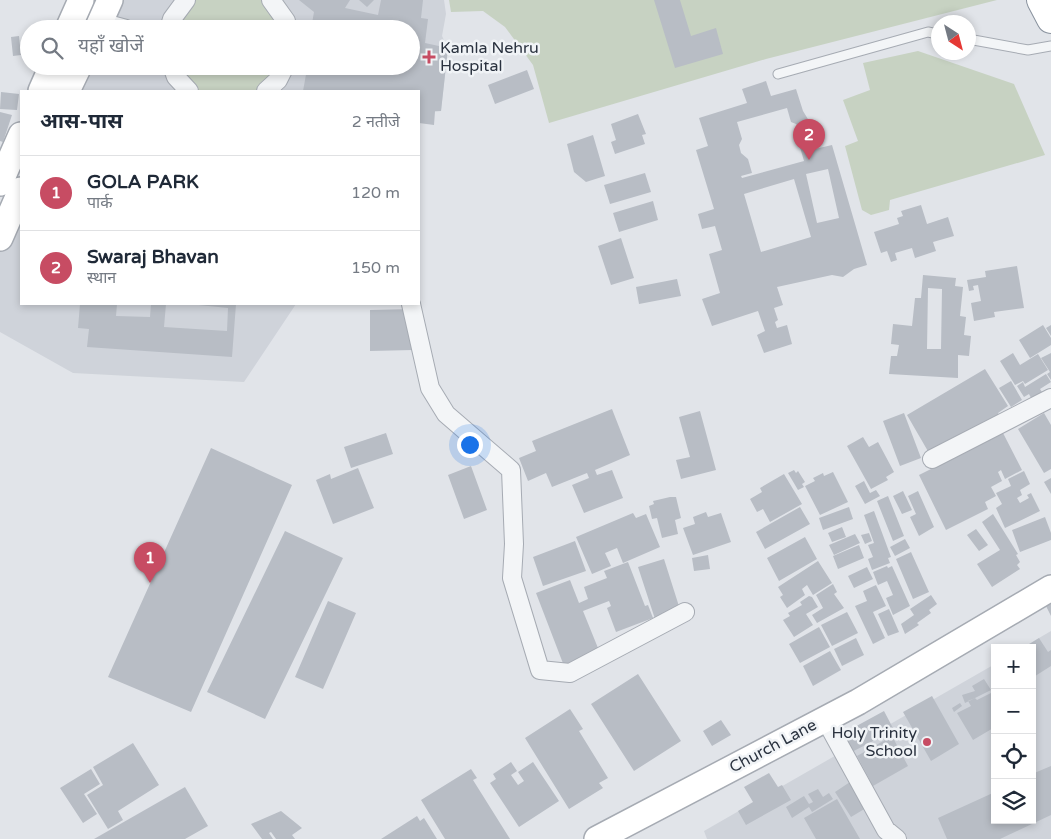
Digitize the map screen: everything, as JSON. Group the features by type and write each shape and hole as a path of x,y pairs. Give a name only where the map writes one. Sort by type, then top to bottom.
{"highway":[{"path":"1041,0 1051,19"}],"street":[{"path":"72,20 81,0"},
{"path":"172,20 186,0"},
{"path":"271,0 285,20"},
{"path":"41,90 48,75"},
{"path":"67,90 75,75"},
{"path":"175,75 188,90"},
{"path":"267,90 280,75"},
{"path":"0,183 12,143"},
{"path":"0,238 20,192"},
{"path":"410,305 430,388 446,414 511,470 514,544 512,578 540,670 570,673 685,612"},
{"path":"932,459 1051,398"},
{"name":"Church Lane","path":"597,839 825,719 1051,588"},
{"path":"825,719 889,836"}],"lane":[{"path":"778,74 931,33"},
{"path":"976,40 1028,50 1051,46"}],"shaded area":[{"name":"Kamla Nehru Hospital","path":"91,0 444,0 446,14 442,36 448,48 441,111 420,114 420,90 55,90 61,75 420,75 420,20 83,20"},
{"path":"20,181 20,305 295,305 244,382 73,373 0,332 0,231"},
{"name":"Holy Trinity School","path":"1051,631 1051,839 707,839 704,831 991,666 991,824 1036,824 1036,644 1029,644"}],"green space":[{"path":"186,0 271,0 282,20 174,20"},
{"path":"449,0 997,0 938,15 931,15 931,17 766,59 549,123 533,65 505,27 483,11 451,12"},
{"path":"918,51 931,55 931,60 944,60 1014,84 1045,155 890,200 889,210 871,215 862,210 845,146 858,141 843,100 870,90 863,63"},
{"path":"178,75 278,75 267,90 188,90"}],"building":[{"path":"299,0 350,0 345,8 378,15 381,0 423,0 421,18 428,19 425,43 448,48 441,111 435,111 434,125 420,123 420,90 303,90 306,75 420,75 420,20 313,20 314,12"},
{"path":"359,0 374,0 367,7"},
{"path":"654,0 680,0 691,36 716,28 723,54 675,68"},
{"path":"19,36 20,55 13,56 11,37"},
{"path":"527,70 534,89 495,104 488,85"},
{"path":"766,81 771,96 796,89 803,111 814,129 815,149 832,145 867,265 854,269 843,277 832,275 777,287 783,305 774,308 778,320 775,322 777,328 787,325 792,344 764,353 757,335 765,331 758,311 712,326 702,299 720,293 709,254 722,250 715,226 702,229 698,214 714,209 696,150 708,146 699,118 747,103 742,89","holes":["787,108 791,122 796,124 803,134 799,144 804,161 742,178 741,176 752,173 748,159 741,153 739,145 742,139 737,122","828,169 839,218 817,223 806,174","794,179 811,237 761,252 744,194"]},
{"path":"1,92 19,94 17,110 0,109"},
{"path":"0,112 12,115 3,142 0,141"},
{"path":"638,114 646,134 642,135 645,144 615,154 611,142 616,140 611,124"},
{"path":"593,135 605,176 586,182 574,172 567,144"},
{"path":"645,173 651,192 610,204 604,185"},
{"path":"653,201 658,220 619,232 613,213"},
{"path":"921,205 927,224 948,217 954,236 933,242 936,251 915,258 912,248 895,253 897,260 891,262 887,251 881,253 874,232 899,224 897,218 903,216 901,211"},
{"path":"621,238 634,278 611,285 598,246"},
{"path":"1017,266 1024,308 994,312 995,317 974,321 971,303 981,301 978,285 973,286 974,290 969,291 967,280 986,277 985,271"},
{"path":"923,275 956,278 955,286 963,287 960,316 966,317 964,335 971,336 969,356 958,355 958,378 889,374 891,356 897,356 899,345 891,344 893,324 912,326 915,298 921,298","holes":["928,288 942,289 941,349 927,349"]},
{"path":"677,279 681,296 639,304 636,287"},
{"path":"80,305 117,305 116,316 150,317 151,305 166,305 164,327 227,331 228,308 199,305 236,305 232,357 87,347 89,329 78,328"},
{"path":"413,309 413,350 370,351 370,310"},
{"path":"1043,325 1051,338 1051,345 1030,358 1019,340"},
{"path":"1051,325 1051,336 1046,328"},
{"path":"1013,353 1020,365 1038,354 1048,370 1025,384 1023,381 1015,385 1000,361"},
{"path":"1051,353 1051,380 1047,374 1050,372 1041,358"},
{"path":"985,369 1008,406 998,413 999,415 964,439 961,434 929,453 907,415"},
{"path":"1046,374 1051,382 1040,389 1042,392 1031,398 1029,394 1024,397 1017,386 1023,382 1025,387"},
{"path":"1011,381 1022,400 1011,407 999,388"},
{"path":"612,409 630,455 595,470 597,475 612,470 623,498 584,513 572,485 589,478 587,473 552,487 546,473 528,481 519,458 536,451 532,441"},
{"path":"700,411 716,470 681,479 676,460 690,457 679,417"},
{"path":"904,413 921,458 900,466 883,421"},
{"path":"1044,413 1051,425 1051,469 1044,473 1018,429"},
{"path":"386,433 393,454 351,468 344,447"},
{"path":"1003,433 1022,470 1005,479 1001,470 998,472 1002,481 991,487 996,496 985,502 988,509 946,530 919,475"},
{"path":"863,437 869,447 878,442 894,472 886,477 888,480 871,489 847,446"},
{"path":"211,448 292,485 191,712 108,677"},
{"path":"471,466 487,510 464,519 448,475"},
{"path":"358,468 374,508 333,524 316,480 330,474 331,479"},
{"path":"794,470 796,473 798,471 805,482 802,484 804,487 798,490 788,473"},
{"path":"1024,471 1030,484 1020,490 1022,495 1017,498 1020,503 1029,498 1027,495 1031,493 1040,511 1005,528 996,508 1002,504 996,493 1011,486 1008,479"},
{"path":"833,472 848,502 820,515 805,486 815,481 813,478 823,473 824,476"},
{"path":"784,474 802,504 770,522 763,509 757,512 750,499 762,492 760,488"},
{"path":"1051,478 1051,494 1044,482"},
{"path":"864,481 870,493 876,490 880,496 865,504 855,486"},
{"path":"903,491 912,510 902,514 893,496"},
{"path":"918,491 934,527 919,536 910,517 916,514 908,496"},
{"path":"888,496 904,536 893,541 877,501"},
{"path":"676,497 681,518 675,520 678,534 662,538 657,518 652,519 649,506 654,504 653,501"},
{"path":"800,507 810,524 765,549 756,532"},
{"path":"849,507 853,519 823,530 819,518"},
{"path":"874,511 891,557 888,558 890,563 872,570 868,559 873,557 868,545 874,543 864,515"},
{"path":"706,512 708,517 721,513 731,542 693,555 683,528 695,524 693,517"},
{"path":"633,513 636,518 646,514 660,547 623,563 617,548 605,553 611,566 592,574 576,537"},
{"path":"993,514 1018,554 1016,555 1020,562 1017,565 1020,569 992,587 977,564 1000,550 982,522"},
{"path":"1045,517 1051,533 1051,540 1020,552 1012,530"},
{"path":"842,527 846,537 832,542 828,533"},
{"path":"976,529 988,545 979,551 967,535"},
{"path":"285,531 343,558 265,719 207,692"},
{"path":"869,533 872,541 865,544 861,535"},
{"path":"855,534 860,543 834,555 829,545"},
{"path":"805,537 817,559 779,581 767,558"},
{"path":"905,539 910,548 895,556 890,547"},
{"path":"575,541 586,571 543,586 533,557"},
{"path":"859,545 864,558 838,569 833,556"},
{"path":"911,552 929,592 913,599 896,559"},
{"path":"708,555 710,569 694,571 692,558"},
{"path":"664,559 684,622 650,634 646,622 655,619 638,567"},
{"path":"818,561 832,583 813,595 807,585 802,589 805,595 787,608 780,597 783,595 778,587"},
{"path":"628,562 645,606 648,605 653,618 616,632 607,608 611,606 609,601 583,611 600,653 564,666 536,593 570,580 579,603 588,599 584,587 607,578 604,571"},
{"path":"887,566 888,568 892,566 910,606 893,615 886,598 893,595 887,581 878,585 873,572"},
{"path":"867,567 873,579 854,588 848,576"},
{"path":"833,584 837,592 834,594 844,608 817,623 812,615 823,608 816,595"},
{"path":"876,585 886,606 873,612 885,638 873,644 855,606 867,601 863,591"},
{"path":"931,595 937,604 929,610 931,613 917,623 919,625 905,634 901,624 914,615 910,609"},
{"path":"809,596 812,597 818,607 806,614 813,625 794,637 783,620 790,616 788,613 802,605 800,602"},
{"path":"328,601 356,613 323,689 295,677"},
{"path":"1051,604 1051,616 1046,606"},
{"path":"889,609 899,632 888,636 878,614"},
{"path":"847,612 858,633 832,646 821,625"},
{"path":"819,627 830,647 800,663 789,644"},
{"path":"856,638 864,655 842,666 834,649"},
{"path":"1039,638 1048,652 1051,650 1051,666 1036,675 1036,644 1029,644"},
{"path":"830,651 841,670 813,686 803,666"},
{"path":"638,674 681,741 634,771 591,704"},
{"path":"984,679 991,690 965,703 962,695 975,691 972,686"},
{"path":"991,693 991,729 973,740 957,713 971,706 968,701 975,698 977,700"},
{"path":"932,696 959,744 931,761 903,712"},
{"path":"960,703 962,706 954,712 952,708"},
{"path":"570,709 583,729 579,731 608,778 599,783 603,788 569,809 525,738"},
{"path":"884,711 894,730 850,753 840,735"},
{"path":"721,720 731,735 712,746 703,731"},
{"path":"892,736 908,766 873,786 857,756"},
{"path":"133,743 159,785 118,811 123,820 108,829 87,795 103,785 93,767"},
{"path":"511,762 517,771 511,775 518,785 524,781 518,772 533,762 559,801 519,827 490,783 496,779 493,774"},
{"path":"1051,766 1051,815 1036,822 1036,779 1036,772"},
{"path":"91,769 100,784 84,794 97,814 83,823 60,788"},
{"path":"471,769 477,778 473,780 510,839 445,839 421,800"},
{"path":"769,773 778,787 782,785 791,800 746,825 738,811 753,802 744,787"},
{"path":"850,782 866,808 851,817 835,792"},
{"path":"185,787 208,826 185,839 94,839"},
{"path":"818,789 823,797 829,793 833,799 812,812 809,807 792,818 786,807 804,796 809,804 813,802 808,794"},
{"path":"991,794 991,824 1032,824 1000,839 947,839 938,818"},
{"path":"837,799 860,839 816,839 804,818"},
{"path":"281,811 302,828 292,835 295,839 276,839 271,832 269,833 273,839 262,839 251,824"},
{"path":"417,816 420,821 424,818 437,839 381,839"}],"place":[{"name":"Kamla Nehru Hospital","path":"429,57"},
{"name":"Swaraj Bhavan","path":"809,160"},
{"name":"GOLA PARK","path":"150,583"},
{"name":"Holy Trinity School","path":"927,742"}]}
